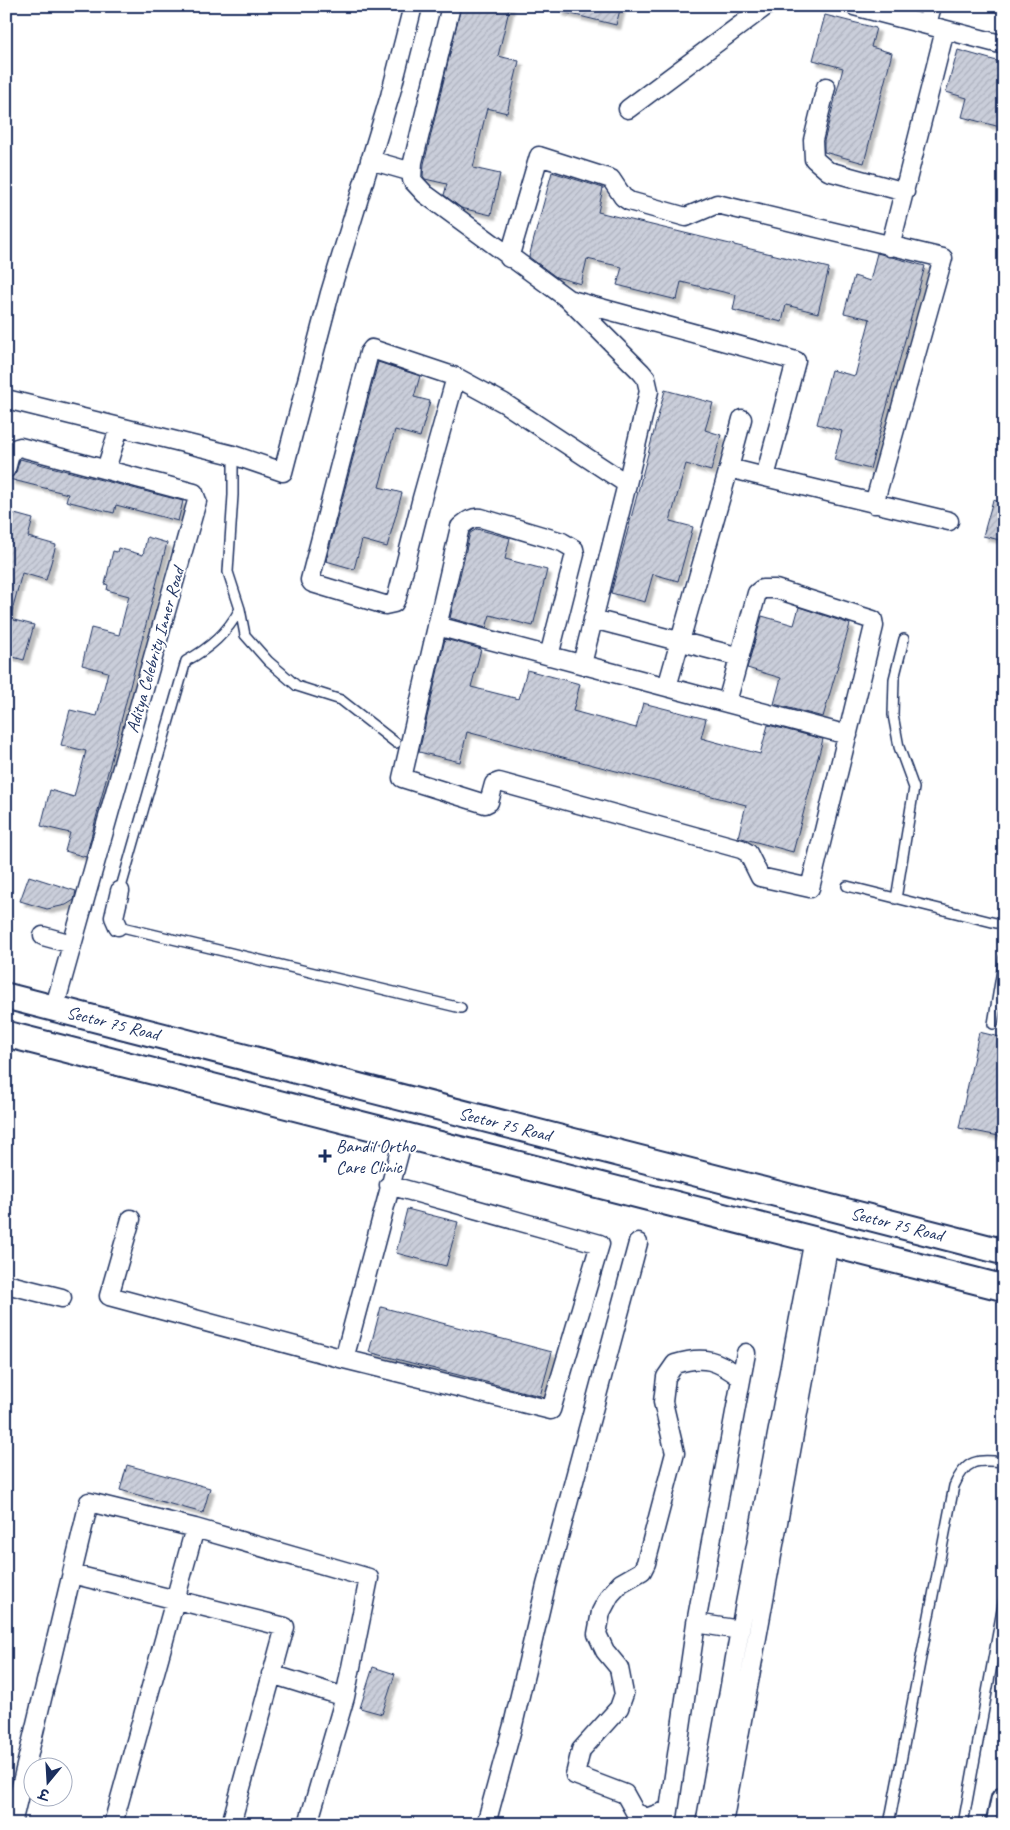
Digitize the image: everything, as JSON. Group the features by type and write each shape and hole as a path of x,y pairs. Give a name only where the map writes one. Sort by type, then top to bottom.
{"street":[{"path":"6,399 233,456 283,472 330,293 413,6"},
{"path":"451,6 413,162 412,180 424,194 509,258 568,299 617,346 646,378 649,385 627,484 582,664"},
{"path":"628,110 766,6"},
{"path":"854,6 1004,45"},
{"path":"927,24 932,6"},
{"path":"890,247 945,30"},
{"path":"826,86 813,140 814,159 828,172 905,192"},
{"path":"509,258 539,156 612,179 629,201 683,216 717,204 890,247 943,258 874,504"},
{"path":"370,160 412,172"},
{"path":"568,299 796,361 765,477"},
{"path":"456,377 394,603 385,606 312,584 310,580 370,350 375,349 456,377 504,403 627,484"},
{"path":"667,687 742,419"},
{"path":"106,469 119,428"},
{"name":"Aditya Celebrity Inner Road","path":"6,469 11,452 14,448 20,447 194,493 197,501 54,1008"},
{"path":"728,468 949,521"},
{"path":"550,656 575,554 574,549 562,542 481,518 474,518 460,527 402,778 485,804 489,802 494,784 499,782 741,849 748,853 760,877 810,888 874,626 872,619 776,589 762,589 757,593 727,702"},
{"path":"593,620 740,657"},
{"path":"437,626 848,735"},
{"path":"118,926 114,917 120,891"},
{"path":"43,936 72,944"},
{"name":"Sector 75 Road","path":"6,996 1004,1252"},
{"name":"Sector 75 Road","path":"6,1034 1004,1288"},
{"path":"344,1359 389,1185 404,1135"},
{"path":"131,1219 109,1296 344,1359 551,1410 600,1244 389,1185"},
{"path":"706,1824 740,1630 822,1241"},
{"path":"723,1824 822,1241"},
{"path":"486,1824 513,1725 546,1585 638,1243"},
{"path":"6,1284 62,1298"},
{"path":"742,1378 719,1362 693,1358 675,1364 666,1377 663,1402 675,1453 646,1563 642,1571 621,1583 610,1595 601,1612 597,1634 605,1651 618,1668 624,1694 620,1708 581,1750 575,1775 625,1794 635,1812 646,1818 668,1817 696,1623 742,1378 746,1353"},
{"path":"12,1824 89,1502 195,1528 369,1578 344,1697 308,1824"},
{"path":"113,1824 195,1528"},
{"path":"72,1574 285,1627 231,1824"},
{"path":"696,1623 740,1630"},
{"path":"271,1674 344,1697"},
{"path":"999,1824 1004,1800"}],"lane":[{"path":"233,456 233,495 228,572 240,609 245,634 268,661 297,686 341,700 396,743"},
{"path":"120,891 186,661 206,650 231,626 240,609"},
{"path":"896,899 914,788 899,747 893,716 894,679 904,639"},
{"path":"847,886 1004,925"},
{"path":"118,926 461,1008"},
{"path":"994,1024 1004,958"},
{"path":"889,1824 954,1486 959,1473 968,1464 985,1460 1004,1462"},
{"path":"963,1824 1004,1599"}],"building":[{"path":"461,6 510,6 498,56 519,61 507,113 487,108 473,168 500,174 491,215 461,208 444,195 447,184 425,179 423,176 424,164"},
{"path":"560,6 621,6 616,25 559,11"},
{"path":"825,15 876,28 871,47 892,53 864,163 824,152 824,141 843,68 813,60"},
{"path":"958,50 1004,63 1004,128 962,117 967,98 946,92"},
{"path":"552,172 603,188 598,212 829,268 818,313 786,305 782,322 733,310 736,295 681,282 677,300 617,285 622,267 587,259 581,284 556,277 529,257"},
{"path":"877,253 925,266 870,469 834,460 842,431 817,424 831,370 855,376 870,319 844,313 854,276 870,281"},
{"path":"378,362 420,376 414,397 430,401 420,437 395,430 379,487 402,493 387,547 362,540 354,569 326,561"},
{"path":"665,390 713,403 705,430 721,435 711,471 686,464 670,521 693,527 678,581 653,574 645,602 611,593"},
{"path":"20,459 183,501 178,521 116,505 114,513 66,501 68,494 9,479 16,472"},
{"path":"993,500 1004,503 1004,541 983,536"},
{"path":"11,513 33,519 28,537 56,545 46,580 22,573 10,618 6,617 6,529"},
{"path":"477,529 510,538 505,559 547,570 533,626 490,615 486,628 450,618 470,533"},
{"path":"147,537 167,543 86,857 65,851 70,833 41,826 50,790 74,797 86,751 61,745 70,710 97,716 108,672 82,665 91,628 119,635 129,596 107,590 108,585 105,584 113,551 117,552 118,548 143,555"},
{"path":"799,607 850,624 823,717 774,704 781,678 747,668 762,616 794,625"},
{"path":"6,618 34,625 24,660 6,655"},
{"path":"445,639 481,649 471,687 519,699 527,670 580,684 573,711 636,728 643,703 706,719 701,738 760,754 768,725 823,739 793,852 738,837 746,805 467,732 460,762 419,752"},
{"path":"29,876 76,891 74,900 66,905 47,909 20,901"},
{"path":"979,1032 1004,1038 1004,1137 959,1128"},
{"path":"407,1209 458,1222 446,1266 396,1253"},
{"path":"381,1307 552,1352 540,1396 369,1352"},
{"path":"127,1465 210,1488 203,1513 120,1490"},
{"path":"373,1667 395,1674 382,1714 360,1708"}],"place":[{"name":"Bandil Ortho Care Clinic","path":"325,1156"}]}
